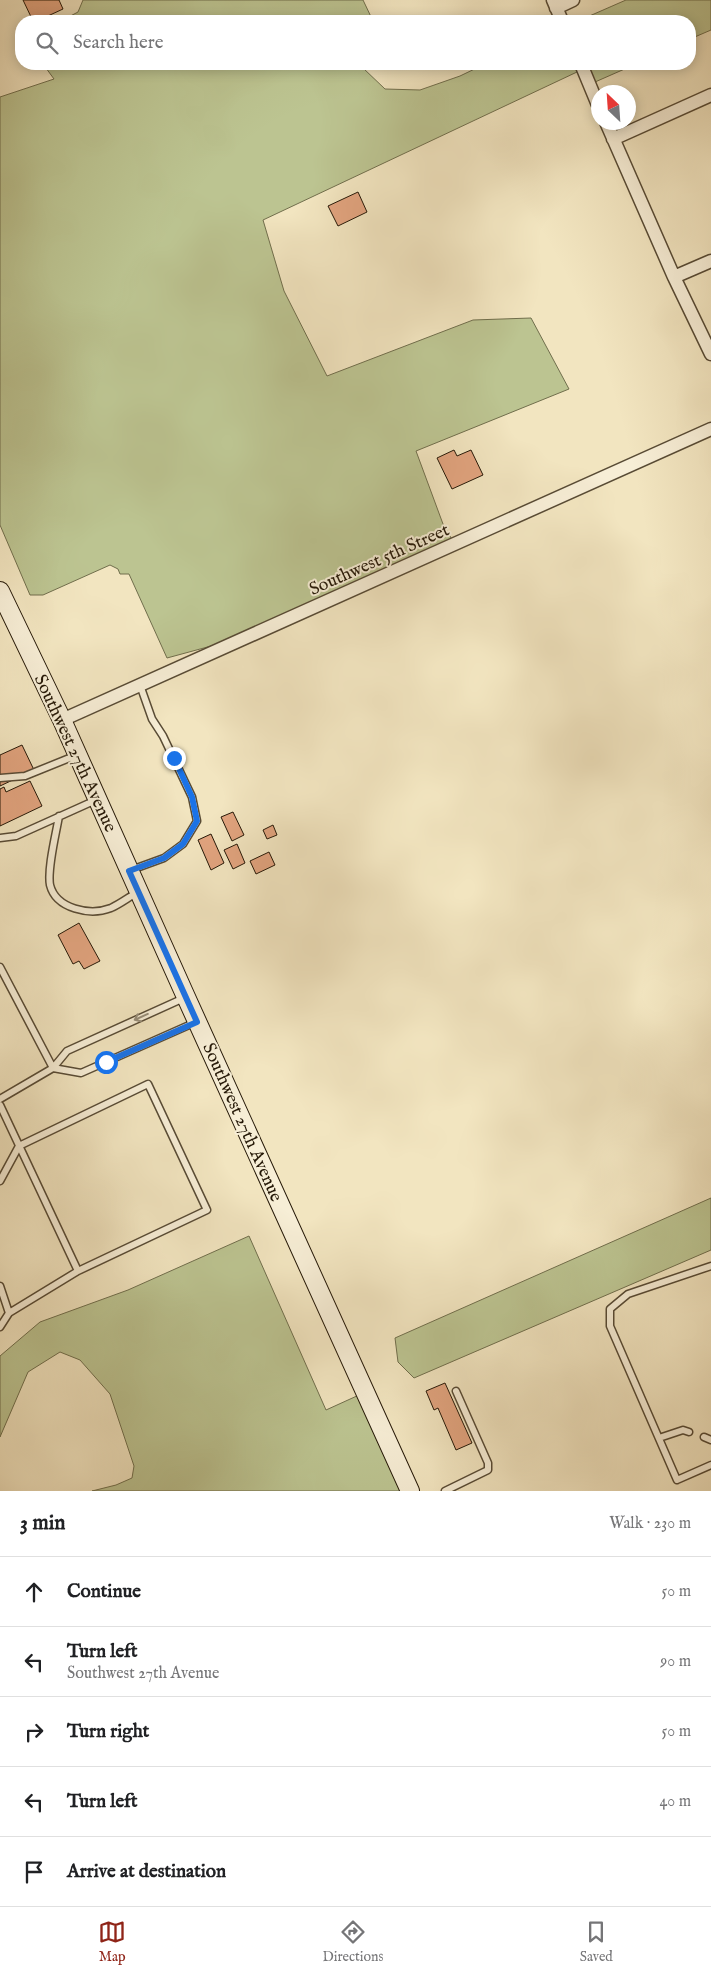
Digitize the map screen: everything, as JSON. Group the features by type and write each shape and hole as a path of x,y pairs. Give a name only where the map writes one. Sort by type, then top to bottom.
{"main road":[{"name":"Southwest 27th Avenue","path":"0,590 78,754 197,1022 410,1491"}],"street":[{"path":"555,4 573,0"},
{"path":"583,70 591,88"},
{"path":"613,139 711,95"},
{"path":"609,130 674,277 711,354"},
{"path":"674,277 711,261"},
{"name":"Southwest 5th Street","path":"62,720 711,429"}],"lane":[{"path":"129,871 164,858 183,844 197,821 192,797 163,736 152,719 140,685"},
{"path":"0,778 25,776 78,754"},
{"path":"0,838 16,836 98,799"},
{"path":"59,816 50,867 50,883 54,898 68,906 93,912 110,908 139,892"},
{"path":"0,967 53,1068"},
{"path":"0,1099 53,1068 67,1051 186,997"},
{"path":"53,1068 81,1073 197,1022"},
{"path":"0,1181 19,1146 148,1084 207,1210 78,1271 9,1313 0,1327"},
{"path":"0,1105 78,1271"},
{"path":"711,1266 628,1294 610,1309 610,1326 677,1480 711,1465"},
{"path":"0,1286 9,1313"},
{"path":"445,1491 488,1470 488,1463 456,1391"},
{"path":"659,1438 683,1430 688,1432"},
{"path":"704,1438 711,1440"}],"green space":[{"path":"83,0 363,0 370,15 72,15 78,12"},
{"path":"626,0 711,0 711,30 696,36 696,15 592,15"},
{"path":"47,70 365,70 385,89 420,90 472,70 576,70 577,72 263,220 284,291 327,376 473,320 531,318 569,389 416,451 443,524 454,543 237,639 167,658 129,574 120,574 118,569 110,565 43,595 30,595 0,525 0,97 54,79"},
{"path":"590,70 622,70 595,82"},
{"path":"711,1198 711,1250 414,1378 398,1362 395,1338"},
{"path":"249,1236 326,1410 359,1395 403,1491 92,1491 116,1485 132,1478 134,1466 110,1394 80,1360 60,1352 28,1372 0,1437 0,1356 40,1322 128,1290"}],"building":[{"path":"23,0 59,0 63,9 50,15 30,15"},
{"path":"358,192 367,212 338,226 328,206"},
{"path":"454,450 457,456 471,450 483,475 452,489 437,458"},
{"path":"22,745 34,770 0,786 0,755"},
{"path":"30,781 42,806 0,826 0,789 4,787 6,792"},
{"path":"233,812 244,835 232,841 221,817"},
{"path":"273,825 277,835 267,839 263,830"},
{"path":"211,834 224,863 211,870 198,840"},
{"path":"237,844 245,863 233,869 224,850"},
{"path":"269,852 275,865 256,874 250,861"},
{"path":"79,923 100,961 84,969 79,961 73,964 58,935"},
{"path":"445,1383 472,1443 456,1450 438,1408 434,1410 426,1391"}],"route":[{"path":"106,1062 197,1022 129,871 164,858 183,844 197,821 192,797 174,758"}]}
